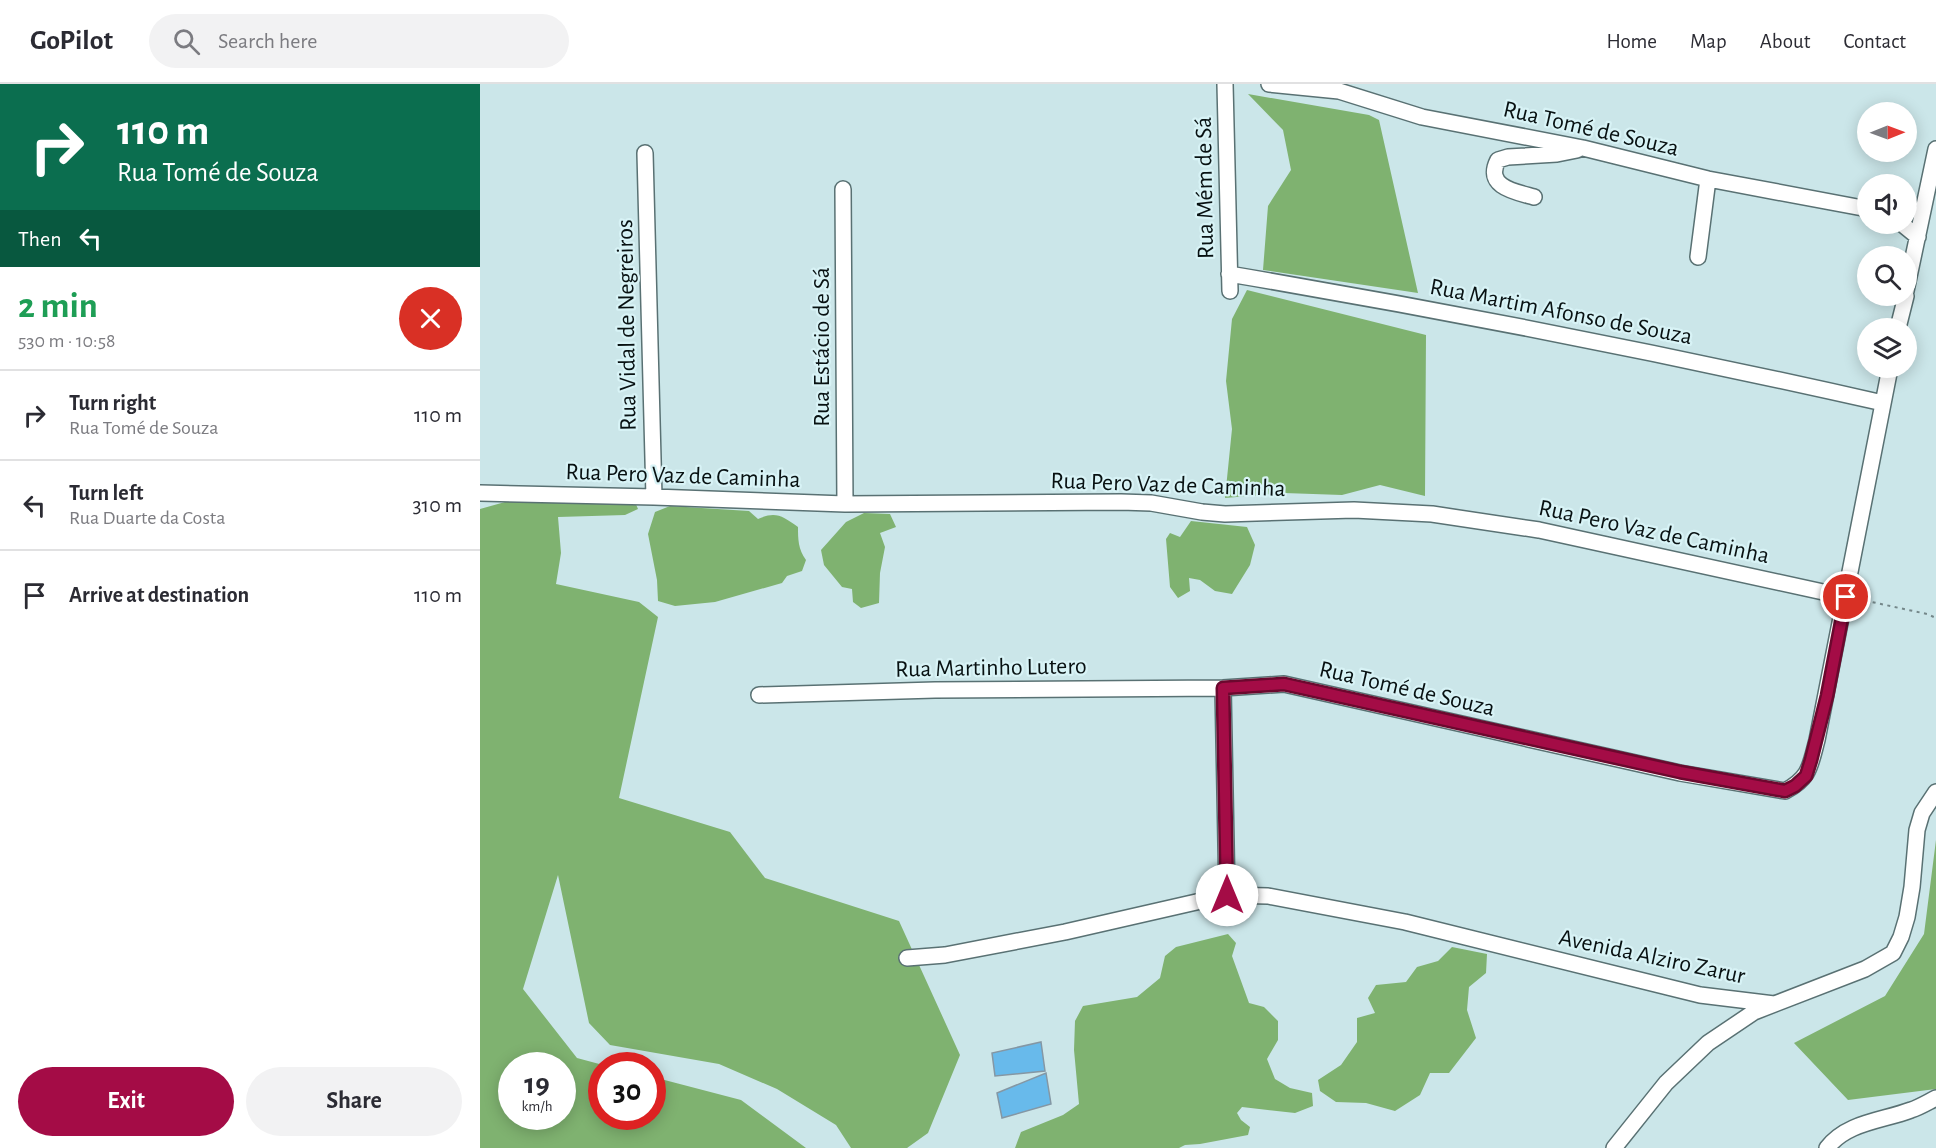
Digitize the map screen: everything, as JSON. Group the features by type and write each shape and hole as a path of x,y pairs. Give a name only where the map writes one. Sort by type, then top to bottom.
{"street":[{"name":"Rua Mém de Sá","path":"1225,84 1230,291"},
{"name":"Rua Tomé de Souza","path":"1269,84 1339,91 1422,117 1582,148 1708,179 1857,207"},
{"path":"1534,196 1511,191 1500,184 1494,175 1494,168 1498,160 1508,157 1557,154 1582,148"},
{"path":"1916,246 1936,148"},
{"name":"Rua Vidal de Negreiros","path":"645,153 654,497"},
{"path":"1698,257 1708,179"},
{"name":"Rua Estácio de Sá","path":"843,189 845,504"},
{"path":"1914,234 1918,237"},
{"name":"Rua Martim Afonso de Souza","path":"1229,274 1708,364 1882,403"},
{"path":"1846,597 1888,378"},
{"name":"Rua Pero Vaz de Caminha","path":"480,493 845,504 1121,502 1151,503 1225,514 1354,510 1432,514 1539,530 1846,597"},
{"name":"Rua Tomé de Souza","path":"1223,688 1284,684 1668,770 1785,791 1806,776 1827,696 1846,597"},
{"path":"907,958 945,954 1065,932 1227,895 1223,688"},
{"name":"Rua Martinho Lutero","path":"759,695 935,690 1223,688"},
{"name":"Avenida Alziro Zarur","path":"1227,895 1268,896 1405,922 1700,995 1774,1004 1864,969 1893,953 1907,917 1917,830 1922,813 1936,792"},
{"path":"1614,1148 1666,1083 1708,1043 1754,1012 1774,1004"},
{"path":"1827,1148 1833,1140 1855,1126 1912,1110 1936,1098"}],"path":[{"path":"1846,597 1927,614 1936,618"}],"green space":[{"path":"1248,94 1369,115 1379,120 1418,293 1263,270 1268,206 1291,170 1283,130"},
{"path":"1247,290 1426,335 1425,496 1380,485 1342,495 1284,493 1225,498 1232,429 1226,381 1232,319"},
{"path":"505,502 635,502 638,509 625,515 558,517 561,553 556,584 639,602 658,617 619,798 730,832 765,878 899,921 960,1055 928,1133 907,1148 851,1148 836,1125 777,1089 719,1064 666,1055 666,1052 650,1052 610,1045 589,1023 558,875 523,989 572,1052 498,1052 498,1130 576,1130 576,1057 588,1061 588,1130 666,1130 666,1080 741,1100 806,1148 480,1148 480,509"},
{"path":"670,506 749,511 758,519 770,515 783,518 798,527 798,540 806,560 802,571 787,576 782,583 715,602 675,606 658,601 657,580 648,534 655,512"},
{"path":"864,513 890,514 896,527 880,533 885,547 880,573 879,603 861,608 853,602 852,589 842,587 824,565 821,550 846,522"},
{"path":"1191,521 1247,527 1255,545 1250,565 1232,594 1215,591 1200,580 1189,578 1190,591 1178,598 1170,587 1166,539 1170,533 1180,537"},
{"path":"1936,840 1936,1089 1848,1100 1794,1043 1885,996 1924,934"},
{"path":"1228,934 1236,943 1232,956 1249,1003 1264,1007 1278,1021 1278,1040 1267,1059 1275,1079 1290,1088 1312,1093 1313,1106 1295,1113 1242,1107 1237,1113 1241,1120 1250,1127 1248,1135 1185,1145 1179,1148 1015,1148 1021,1132 1063,1115 1079,1104 1074,1050 1075,1021 1083,1006 1137,997 1160,978 1165,956 1176,947"},
{"path":"1452,947 1487,954 1486,973 1469,987 1467,1010 1476,1038 1449,1073 1430,1073 1420,1095 1395,1111 1366,1103 1336,1102 1320,1091 1318,1080 1341,1065 1357,1042 1357,1018 1375,1013 1368,998 1376,985 1406,982 1417,967 1438,961"}],"building":[{"path":"1041,1042 1045,1071 995,1076 992,1053"},
{"path":"1046,1073 1051,1104 1002,1118 997,1093"}],"route":[{"path":"1227,895 1223,688 1284,684 1680,772 1785,791 1806,776 1827,696 1846,597"}]}
